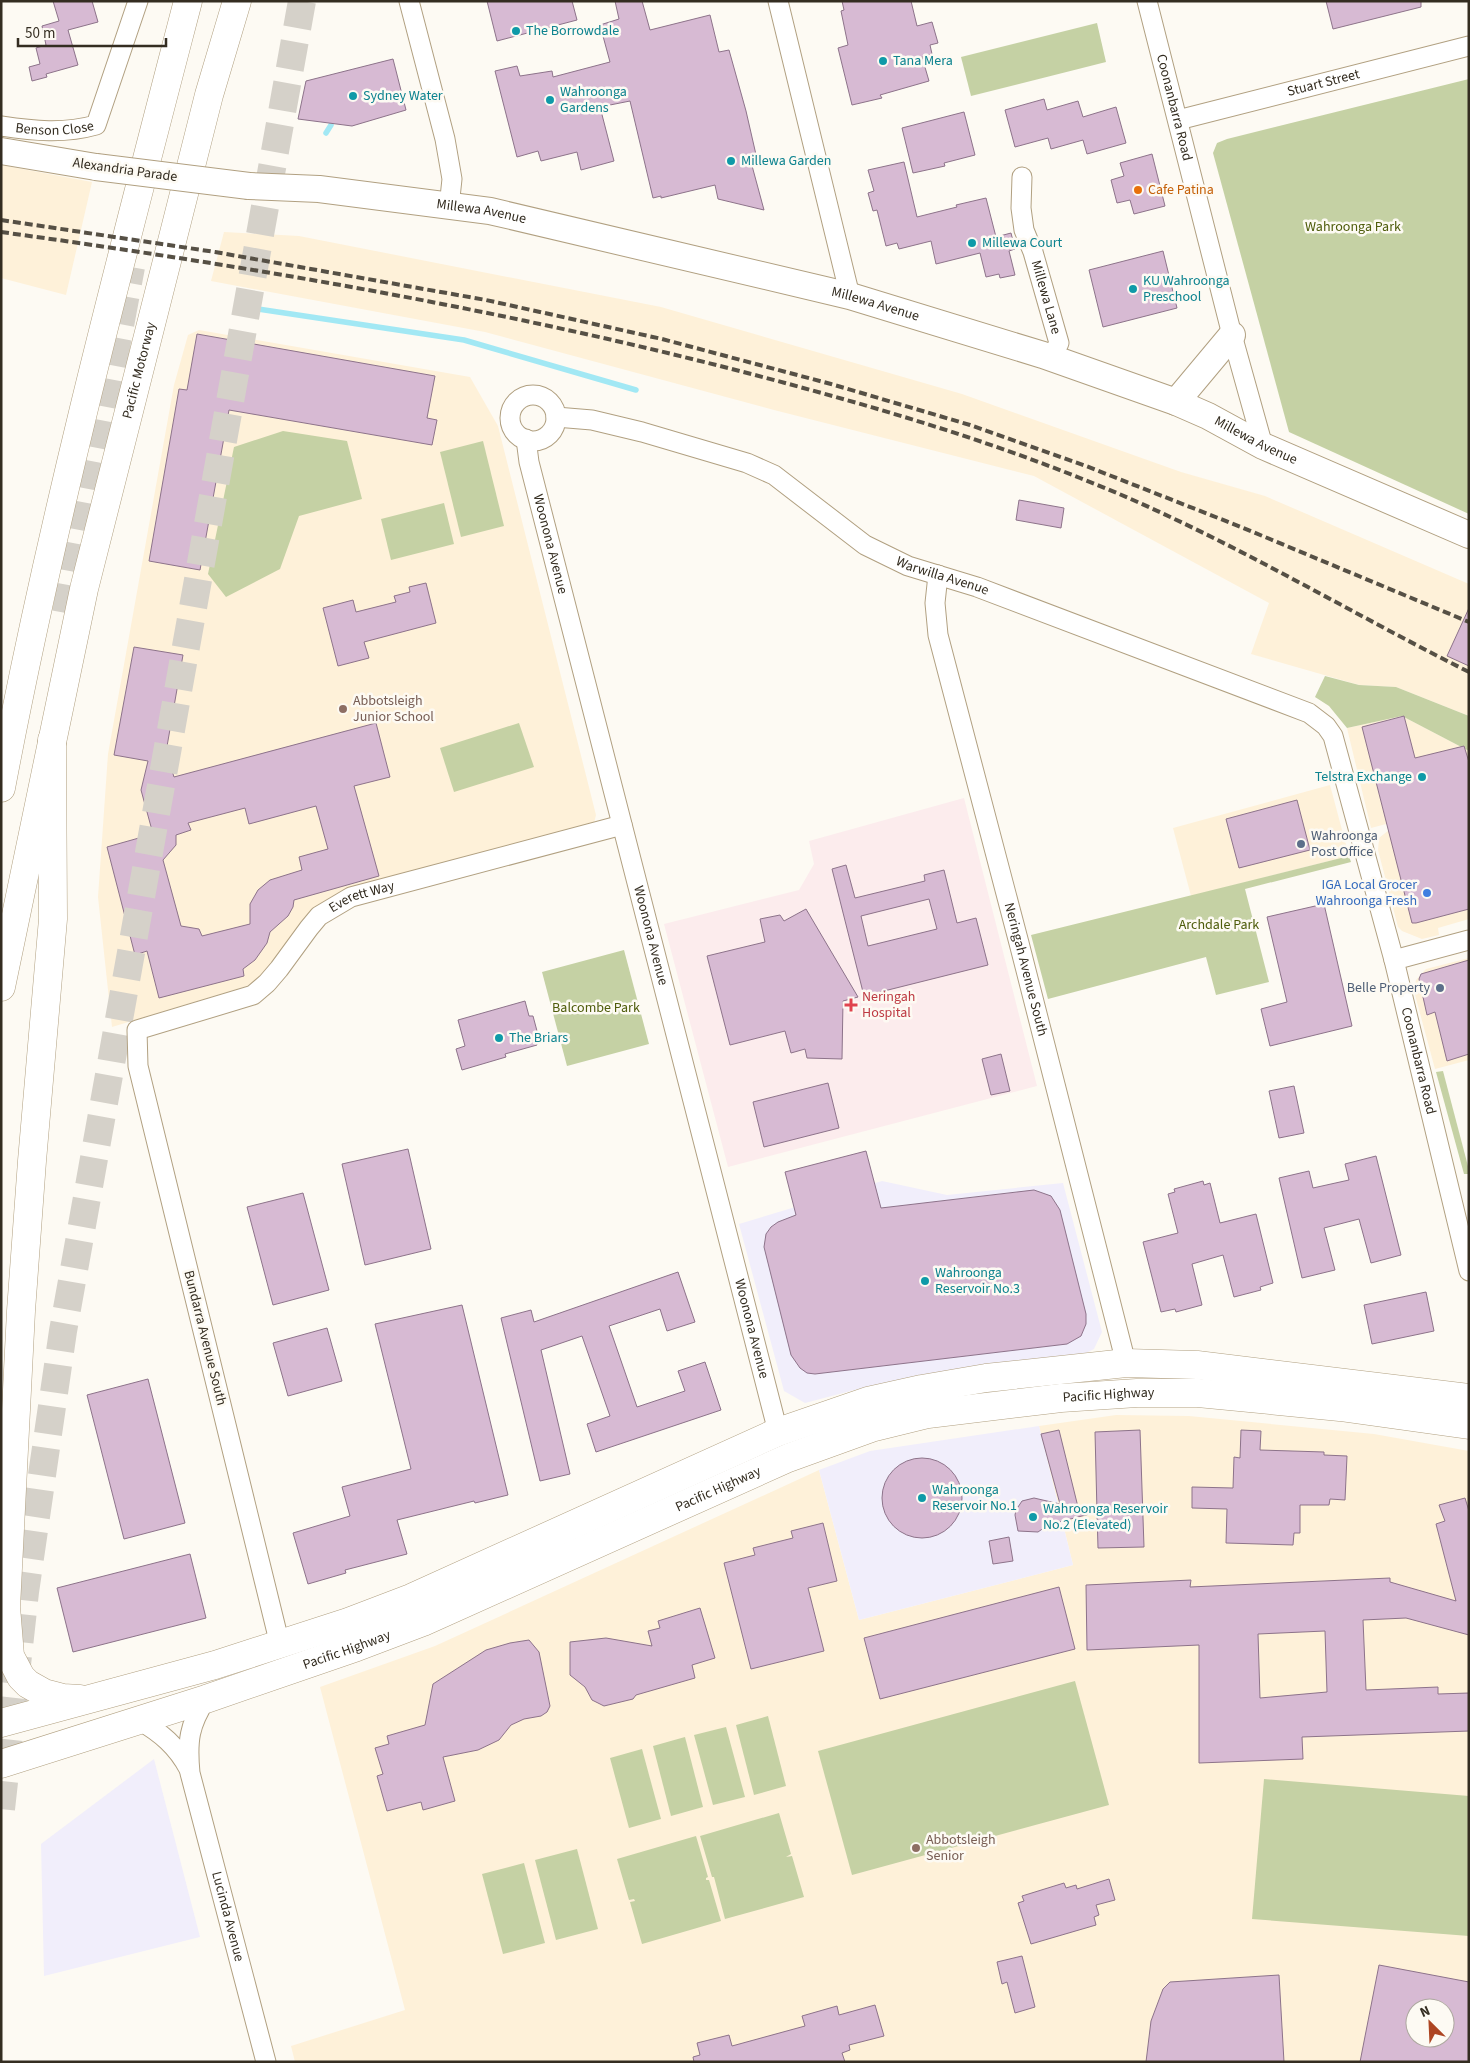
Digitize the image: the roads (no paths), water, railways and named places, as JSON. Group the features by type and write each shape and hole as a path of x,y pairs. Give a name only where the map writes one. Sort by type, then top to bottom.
{"highway":[{"path":"1,788 19,693 60,506 188,1"},
{"name":"Pacific Motorway","path":"52,740 84,588 210,95 237,1"},
{"path":"1,703 10,664 60,506"},
{"path":"1,987 52,740"},
{"path":"52,740 53,918 32,1161 4,1602 9,1651 21,1677 37,1690 52,1696 75,1699 97,1698"},
{"name":"Pacific Highway","path":"1,1723 215,1665 348,1622 411,1598 778,1432 868,1402 922,1389 986,1378 1126,1363 1197,1365 1469,1398"},
{"name":"Pacific Highway","path":"1,1764 301,1667 423,1622 788,1458 871,1428 928,1414 1061,1398 1137,1393 1198,1392 1340,1407 1469,1425"}],"street":[{"name":"Benson Close","path":"1,126 35,131 76,130 96,125 138,1"},
{"path":"409,1 446,147 452,179 449,207"},
{"path":"778,1 850,296"},
{"name":"Coonanbarra Road","path":"1147,1 1232,335 1263,446"},
{"name":"Stuart Street","path":"1178,120 1469,46"},
{"name":"Alexandria Parade","path":"1,151 96,167 249,186"},
{"name":"Millewa Lane","path":"1022,177 1021,208 1024,230 1033,252 1059,344 1051,358"},
{"name":"Millewa Avenue","path":"249,186 319,189 490,211 850,296 1051,358 1176,402 1208,416 1263,446 1469,535"},
{"path":"1176,402 1232,335"},
{"path":"535,395 548,400 552,404 556,417 554,426 549,434 540,440 526,440 514,431 510,415 513,408 523,397 535,395"},
{"name":"Warwilla Avenue","path":"556,417 592,420 747,462 774,475 866,545 908,566 977,587 1309,713 1326,726 1333,736"},
{"name":"Woonona Avenue","path":"526,440 529,462 778,1432"},
{"name":"Neringah Avenue South","path":"938,575 935,603 938,635 1126,1363"},
{"name":"Coonanbarra Road","path":"1333,736 1394,960 1469,1271"},
{"name":"Everett Way","path":"137,1030 253,995 268,983 319,916 351,897 622,825"},
{"path":"1394,960 1469,940"},
{"name":"Bundarra Avenue South","path":"137,1030 138,1066 280,1645"},
{"name":"Lucinda Avenue","path":"206,1698 190,1730 188,1743 190,1773 266,2062"},
{"name":"Lucinda Avenue","path":"139,1720 167,1739 178,1750 190,1773"}],"waterway":[{"path":"326,133 331,125"},
{"path":"258,309 464,340 636,390"}],"tunnel":[{"path":"1,1809 25,1592 63,1331 302,1"},
{"path":"66,613 131,267"}],"railway":[{"path":"1,220 215,252 486,300 662,339 831,384 970,425 1086,466 1241,527 1469,622"},
{"path":"1,232 286,275 474,310 662,352 878,409 1000,448 1130,499 1277,570 1469,672"}],"place":[{"name":"The Borrowdale","path":"516,31"},
{"name":"Tana Mera","path":"883,61"},
{"name":"Sydney Water","path":"353,96"},
{"name":"Wahroonga Gardens","path":"550,100"},
{"name":"Millewa Garden","path":"731,161"},
{"name":"Cafe Patina","path":"1138,190"},
{"name":"Millewa Court","path":"972,243"},
{"name":"KU Wahroonga Preschool","path":"1133,289"},
{"name":"Abbotsleigh Junior School","path":"343,709"},
{"name":"Telstra Exchange","path":"1422,777"},
{"name":"Wahroonga Post Office","path":"1301,844"},
{"name":"IGA Local Grocer Wahroonga Fresh","path":"1427,893"},
{"name":"Belle Property","path":"1440,988"},
{"name":"Neringah Hospital","path":"851,1005"},
{"name":"The Briars","path":"499,1038"},
{"name":"Wahroonga Reservoir No.3","path":"925,1281"},
{"name":"Wahroonga Reservoir No.1","path":"922,1498"},
{"name":"Wahroonga Reservoir No.2 (Elevated)","path":"1033,1517"},
{"name":"Abbotsleigh Senior","path":"916,1848"}],"park label":[{"name":"Wahroonga Park","path":"1353,227"},
{"name":"Archdale Park","path":"1219,925"},
{"name":"Balcombe Park","path":"596,1008"}]}
